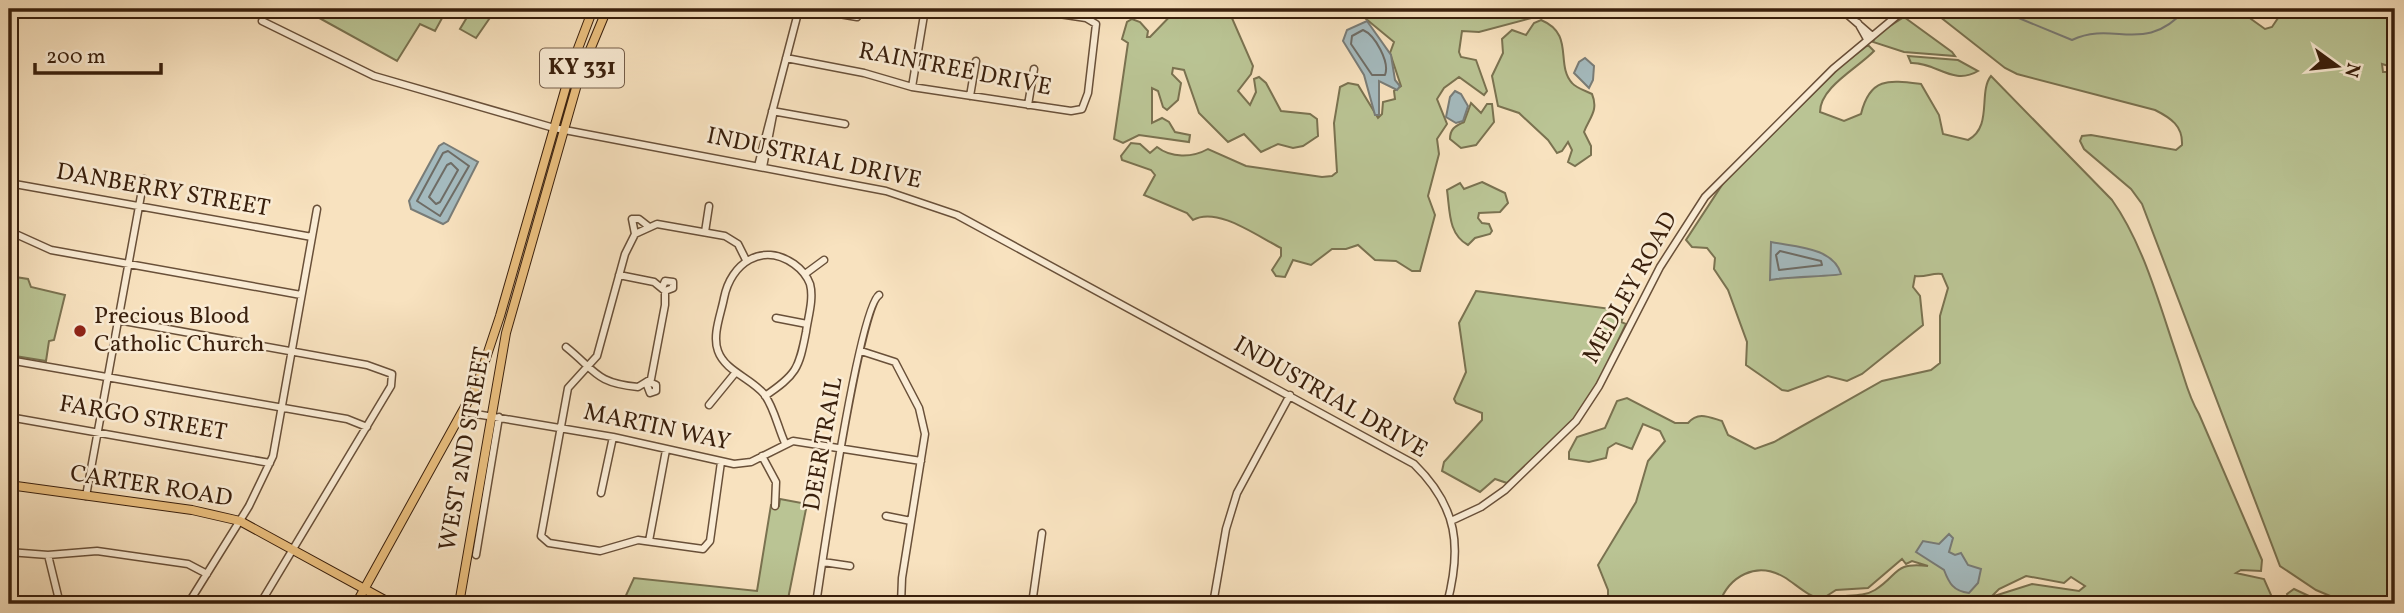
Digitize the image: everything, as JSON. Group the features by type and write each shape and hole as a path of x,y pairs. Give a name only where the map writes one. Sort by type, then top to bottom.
{"main road":[{"name":"KY 331","path":"554,128 580,38 593,9"},
{"name":"KY 331","path":"564,130 588,51 607,9"},
{"path":"356,604 464,412 496,331 554,128"},
{"name":"WEST 2ND STREET","path":"459,604 474,537 515,301 564,130"},
{"name":"CARTER ROAD","path":"9,485 192,510 240,521 294,548 392,604"}],"street":[{"path":"761,167 774,122 772,111 799,9"},
{"path":"810,9 857,17"},
{"path":"912,87 925,9"},
{"name":"RAINTREE DRIVE","path":"786,58 864,73 912,87 1070,111 1082,110 1088,93 1097,28 1094,22 1086,18 1026,9"},
{"path":"1842,9 1869,37"},
{"name":"MEDLEY ROAD","path":"1451,521 1505,490 1583,414 1660,267 1698,206 1749,150 1869,37 1905,9"},
{"name":"INDUSTRIAL DRIVE","path":"262,21 374,76 554,128 886,191 949,211 1414,464 1440,494 1451,521"},
{"path":"970,96 976,61"},
{"path":"1028,105 1034,69"},
{"path":"772,111 845,124"},
{"path":"86,496 144,179"},
{"name":"DANBERRY STREET","path":"9,183 312,237"},
{"path":"705,232 709,206"},
{"path":"188,604 240,521 270,463 317,209"},
{"path":"648,226 639,219 632,219 635,234 619,275 599,350 568,388 541,527 545,542 600,551 633,541 703,549 709,544 722,462"},
{"path":"635,234 648,226 662,224 705,232 734,241 746,260"},
{"path":"9,231 51,250 301,295"},
{"path":"765,396 795,373 807,324 811,291 805,274 790,262 775,255 761,255 746,260 734,270 726,287 716,340 720,356 765,396 785,443 804,442 921,461"},
{"path":"805,274 824,260"},
{"path":"566,347 587,368 607,381 634,387 648,383 656,358 666,305 663,289 654,282 619,275"},
{"name":"DEER TRAIL","path":"816,604 842,448 870,306 879,295"},
{"path":"776,318 807,324"},
{"path":"118,320 390,371 393,377 391,386 260,604"},
{"path":"861,351 891,359 900,369 924,421 925,434 901,604"},
{"path":"9,360 348,419 367,427"},
{"path":"709,405 736,372"},
{"path":"1213,604 1226,529 1237,493 1290,395"},
{"name":"MARTIN WAY","path":"464,412 613,437 722,462 745,464 785,443"},
{"name":"FARGO STREET","path":"9,417 270,463"},
{"path":"601,494 613,437"},
{"path":"649,541 666,450"},
{"path":"762,456 776,482 775,506"},
{"path":"886,516 911,521"},
{"path":"1447,604 1456,563 1451,521"},
{"path":"1032,604 1042,533"},
{"name":"WEST 2ND STREET","path":"474,537 476,555"},
{"path":"9,552 48,555 97,551 188,564 207,574"},
{"path":"48,555 60,604 88,601 116,604"},
{"path":"823,562 850,566"},
{"path":"9,601 48,604"}],"green space":[{"path":"303,9 447,9 435,31 420,24 397,61"},
{"path":"472,9 496,9 476,38 460,29"},
{"path":"1177,9 1228,9 1253,66 1251,74 1238,91 1250,105 1256,92 1254,79 1259,77 1266,83 1281,111 1310,114 1317,119 1318,136 1303,146 1293,148 1278,144 1261,152 1244,134 1228,142 1199,113 1184,70 1173,68 1172,74 1181,83 1178,100 1167,110 1163,107 1158,91 1152,88 1152,123 1162,118 1169,122 1175,132 1190,135 1189,142 1139,135 1123,143 1114,139 1128,43 1122,39 1127,22 1132,19 1140,22 1148,31 1147,37 1150,37"},
{"path":"1354,9 1565,9 1479,32 1462,31 1459,52 1461,57 1476,60 1487,91 1484,95 1459,77 1444,88 1437,99 1447,124 1437,139 1439,154 1428,196 1435,215 1420,271 1412,271 1396,261 1375,260 1358,245 1346,249 1332,249 1311,265 1293,260 1285,277 1276,276 1272,270 1281,256 1281,248 1237,224 1213,217 1193,220 1187,213 1144,195 1155,175 1151,170 1122,160 1121,156 1131,143 1140,144 1150,153 1157,147 1182,156 1208,149 1246,166 1322,177 1332,176 1337,172 1334,123 1340,87 1348,83 1358,85 1378,118 1382,114 1383,102 1395,99 1394,91 1401,86 1390,53 1394,42"},
{"path":"1930,9 2237,9 2265,29 2272,27 2280,15 2278,9 2395,11 2395,68 2382,64 2383,72 2395,72 2395,604 2349,604 2316,590 2280,566 2142,204 2131,189 2084,149 2080,141 2082,136 2091,135 2176,150 2182,145 2182,138 2175,123 2155,110 2017,74 2005,68"},
{"path":"1904,17 1955,56 1904,52 1873,42 1876,35"},
{"path":"1541,20 1558,33 1567,75 1572,83 1592,94 1594,100 1594,110 1584,132 1591,146 1591,155 1575,166 1568,162 1572,150 1568,142 1562,151 1557,153 1548,140 1519,113 1498,106 1492,76 1503,53 1502,39 1512,30 1526,35 1534,23"},
{"path":"1868,45 1874,51 1833,86 1826,94 1820,112 1844,121 1861,114 1870,93 1882,84 1921,84 1939,115 1943,134 1968,140 1980,127 1985,91 1991,76 2112,200 2142,256 2189,394 2262,560 2261,571 2241,570 2236,573 2264,579 2275,604 1967,604 1956,598 1961,604 1825,604 1830,598 1859,595 1875,590 1902,568 1928,566 1912,561 1906,564 1902,559 1868,588 1836,590 1822,599 1807,593 1774,572 1754,571 1729,586 1719,604 1608,604 1608,590 1598,565 1636,502 1648,461 1665,441 1660,431 1643,424 1632,449 1616,443 1608,448 1606,458 1589,462 1569,459 1569,452 1577,437 1605,428 1617,401 1627,398 1675,423 1688,423 1700,416 1722,421 1728,435 1755,449 1774,442 1882,381 1931,370 1940,363 1940,316 1948,288 1942,274 1915,276 1913,287 1920,296 1923,325 1862,374 1847,381 1828,376 1788,391 1782,390 1746,365 1747,342 1728,290 1714,269 1715,258 1707,248 1692,247 1686,240 1724,182 1842,65","holes":["2026,576 2064,583 2071,577 2085,586 2079,591 2032,584 1991,597 1999,589"]},
{"path":"1908,56 1958,60 1978,71 1969,75 1952,75 1911,63"},
{"path":"1471,103 1481,113 1487,104 1492,104 1494,122 1476,145 1461,148 1450,139 1450,135 1454,128 1464,122"},
{"path":"1482,182 1505,193 1508,203 1500,212 1479,213 1478,218 1482,223 1489,224 1492,231 1475,238 1468,245 1453,228 1447,190 1460,183 1464,189"},
{"path":"9,276 28,279 31,287 65,295 54,340 49,341 46,361 9,355"},
{"path":"1476,291 1626,311 1621,322 1626,324 1593,393 1574,419 1507,483 1495,479 1480,492 1442,471 1444,462 1482,420 1482,413 1456,403 1454,399 1466,372 1459,323"},
{"path":"780,499 807,504 787,604 622,604 634,578 757,591 771,505 779,506"},
{"path":"2294,589 2326,604 2291,604 2287,594"}],"water":[{"path":"1367,21 1391,55 1395,80 1400,86 1397,90 1379,81 1379,115 1375,115 1364,75 1343,41 1347,30"},
{"path":"1585,58 1594,66 1593,80 1589,88 1574,73 1579,62"},
{"path":"1455,91 1461,94 1468,106 1463,121 1456,123 1446,117 1450,97"},
{"path":"444,143 478,162 448,221 443,224 411,209 409,201 439,146"},
{"path":"1771,242 1822,253 1837,265 1841,274 1770,280"},
{"path":"1949,534 1953,538 1949,552 1955,555 1961,553 1968,565 1981,569 1978,583 1969,593 1955,588 1944,570 1916,552 1923,541 1939,544"}],"waterway":[{"path":"1997,9 2072,40 2102,33 2129,35 2157,31 2186,9"}],"place":[{"name":"Precious Blood Catholic Church","path":"80,331"}]}
